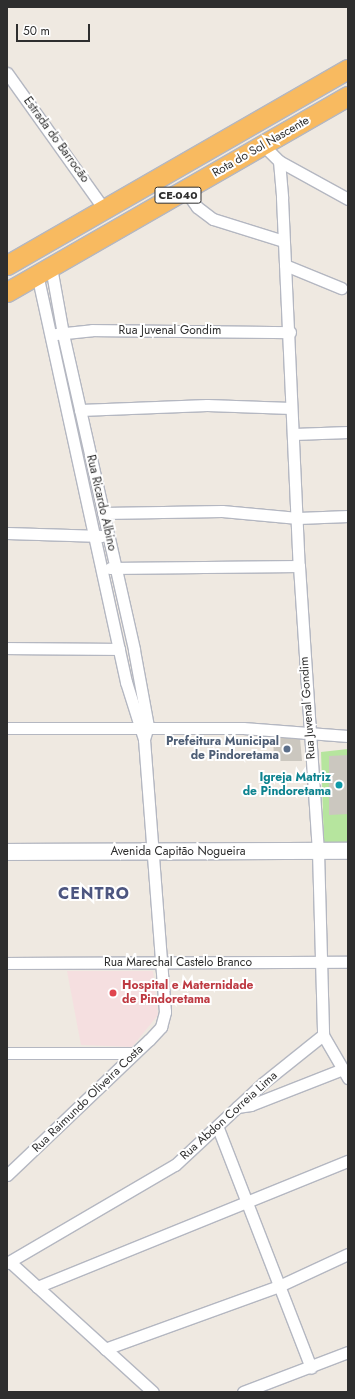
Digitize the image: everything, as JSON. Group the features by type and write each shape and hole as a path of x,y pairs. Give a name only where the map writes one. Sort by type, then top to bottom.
{"highway":[{"name":"Rota do Sol Nascente","path":"7,265 348,69"},
{"name":"Rota do Sol Nascente","path":"7,292 264,146 348,96"}],"main road":[{"name":"Avenida Capitão Nogueira","path":"7,852 348,851"}],"street":[{"name":"Estrada do Barrocão","path":"7,73 104,209"},
{"path":"264,146 280,161 348,199"},
{"name":"Rua Juvenal Gondim","path":"280,161 283,241 290,332 299,566 318,852 323,1035 346,1073"},
{"path":"185,190 197,207 213,219 283,241"},
{"path":"286,265 341,288"},
{"name":"Rua Ricardo Albino","path":"44,271 63,334 116,567 143,726 164,1018"},
{"name":"Rua Ricardo Albino","path":"44,271 51,335 96,536 119,649 143,726"},
{"name":"Rua Juvenal Gondim","path":"51,335 92,330 290,332"},
{"path":"80,410 207,405 292,408"},
{"path":"294,434 347,430"},
{"path":"81,470 92,466"},
{"path":"103,513 222,511 298,518 348,516"},
{"path":"7,533 108,536"},
{"path":"103,569 116,567 299,566"},
{"path":"7,648 119,649"},
{"path":"7,728 143,726 293,730 310,735 348,736"},
{"name":"Rua Marechal Castelo Branco","path":"7,963 348,962"},
{"name":"Rua Raimundo Oliveira Costa","path":"7,1175 161,1027 164,1018"},
{"name":"Rua Abdon Correia Lima","path":"9,1262 164,1172 218,1128 237,1107 323,1035"},
{"path":"7,1054 134,1053"},
{"path":"237,1107 251,1105 346,1073"},
{"path":"218,1128 249,1202 279,1286 312,1368"},
{"path":"37,1286 348,1161"},
{"path":"106,1349 279,1286 348,1254"},
{"path":"9,1262 153,1392"},
{"path":"243,1392 312,1368 348,1352"}],"shaded area":[{"name":"Hospital e Maternidade de Pindoretama","path":"67,971 153,971 158,1015 132,1047 81,1045"}],"green space":[{"path":"348,749 348,844 324,844 321,752"}],"building":[{"name":"Prefeitura Municipal de Pindoretama","path":"273,733 293,733 300,738 302,761 274,761"},
{"name":"Igreja Matriz de Pindoretama","path":"348,755 348,814 329,815 329,756"}],"place":[{"name":"Prefeitura Municipal de Pindoretama","path":"287,749"},
{"name":"Igreja Matriz de Pindoretama","path":"339,785"},
{"name":"Hospital e Maternidade de Pindoretama","path":"113,993"}],"district":[{"name":"CENTRO","path":"94,894"}]}
